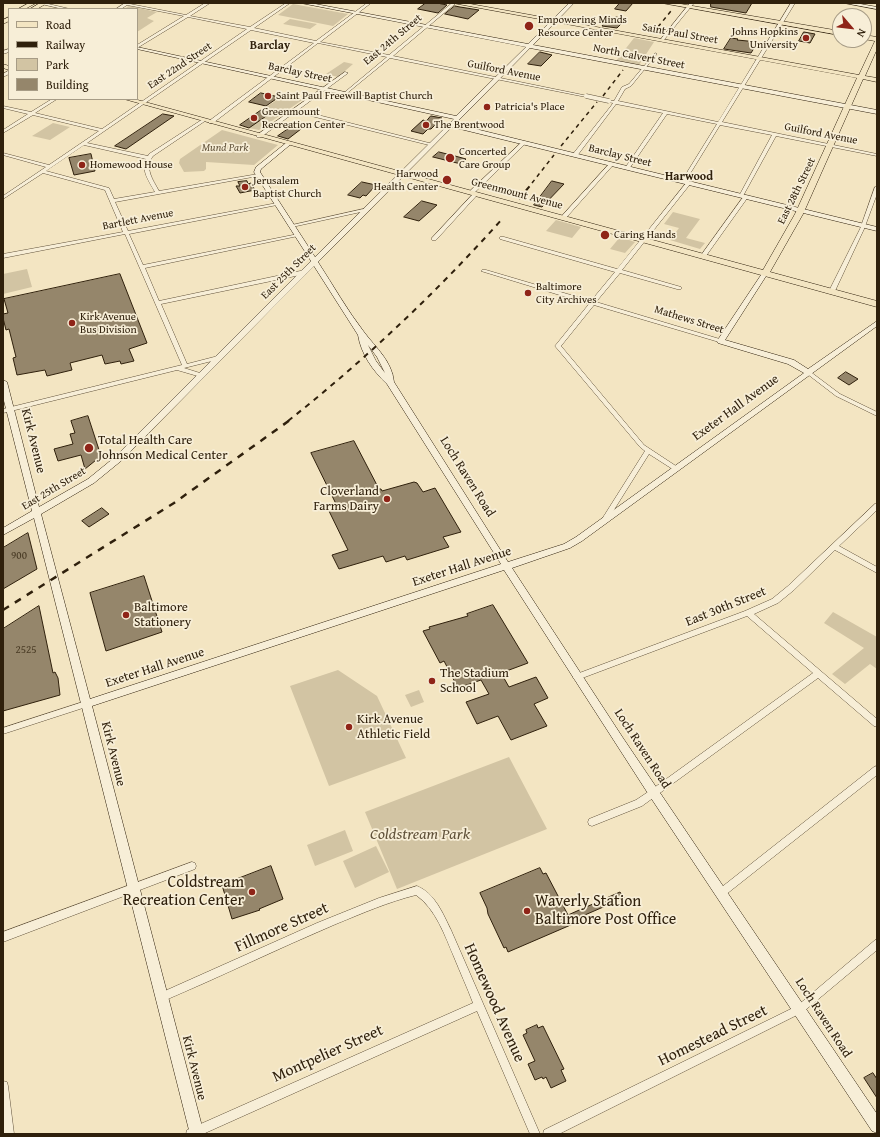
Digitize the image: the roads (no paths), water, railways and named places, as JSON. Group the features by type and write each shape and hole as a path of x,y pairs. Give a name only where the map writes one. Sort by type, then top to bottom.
{"main road":[{"path":"23,8 33,3"},
{"name":"Saint Paul Street","path":"455,3 877,80"},
{"path":"665,3 690,5 832,32"},
{"path":"3,25 7,20"},
{"name":"East 28th Street","path":"765,272 801,210 877,41"},
{"name":"Greenmount Avenue","path":"130,100 288,144 704,255 877,304"}],"street":[{"path":"42,3 64,8"},
{"name":"Guilford Avenue","path":"127,3 877,155"},
{"path":"138,47 208,3"},
{"name":"East 22nd Street","path":"3,198 288,3"},
{"name":"North Calvert Street","path":"303,3 877,112"},
{"path":"211,122 369,3"},
{"name":"East 24th Street","path":"346,93 425,26 455,3"},
{"name":"East 25th Street","path":"3,532 91,481 108,468 572,3"},
{"path":"676,468 642,446 558,346 644,239 686,182 719,123 794,3"},
{"path":"846,3 877,8"},
{"path":"662,40 690,5"},
{"name":"Barclay Street","path":"138,48 458,118"},
{"path":"575,155 615,102 623,88 630,85 655,54"},
{"path":"259,136 346,73"},
{"path":"3,132 53,100"},
{"path":"3,107 102,130"},
{"path":"294,110 431,145"},
{"path":"627,168 666,112"},
{"path":"158,193 145,166 149,158 203,120"},
{"name":"Barclay Street","path":"451,125 877,229"},
{"path":"704,255 744,197 775,134"},
{"path":"434,239 473,194 524,143"},
{"path":"82,144 149,158"},
{"path":"113,201 258,175 256,170 288,144"},
{"path":"3,154 49,166"},
{"path":"563,218 612,164"},
{"path":"42,171 107,189 185,365"},
{"name":"Loch Raven Road","path":"258,175 362,335 362,343 384,377 390,382 577,677 877,1126"},
{"path":"832,291 863,226 877,188"},
{"name":"Bartlett Avenue","path":"3,256 277,204"},
{"path":"292,226 368,209"},
{"path":"142,267 298,235"},
{"path":"502,238 679,288"},
{"name":"Mathews Street","path":"484,271 593,302 791,362 808,372 838,395 877,414"},
{"path":"158,303 305,272"},
{"name":"East 28th Street","path":"721,341 765,272"},
{"name":"Exeter Hall Avenue","path":"3,731 567,546 579,539 604,519 877,323"},
{"path":"6,410 218,358"},
{"path":"176,368 201,375"},
{"name":"Kirk Avenue","path":"3,382 6,410 37,512 194,1133"},
{"path":"604,519 648,451"},
{"name":"East 30th Street","path":"577,677 748,614 779,598 877,506"},
{"path":"834,547 877,570"},
{"path":"748,614 877,724"},
{"path":"592,822 639,803 654,794 818,674"},
{"path":"722,893 877,770"},
{"path":"3,937 192,866"},
{"name":"Fillmore Street","path":"161,998 226,970 296,936 391,898 417,890"},
{"name":"Homewood Avenue","path":"417,890 426,896 433,904 535,1134"},
{"name":"Homestead Street","path":"548,1134 800,1009 877,944"},
{"name":"Montpelier Street","path":"194,1133 479,1005"},
{"path":"3,1086 9,1134"}],"railway":[{"path":"653,33 671,11"},
{"path":"603,96 623,70"},
{"path":"561,146 597,102"},
{"path":"532,183 554,155"},
{"path":"519,199 533,182"},
{"path":"288,421 345,374 400,324 453,272 503,218"},
{"path":"3,610 174,503 290,420"}],"place":[{"name":"Empowering Minds Resource Center","path":"529,26"},
{"name":"Johns Hopkins University","path":"806,38"},
{"name":"Saint Paul Freewill Baptist Church","path":"268,96"},
{"name":"Patricia's Place","path":"487,107"},
{"name":"Greenmount Recreation Center","path":"254,118"},
{"name":"The Brentwood","path":"426,125"},
{"name":"Concerted Care Group","path":"450,158"},
{"name":"Homewood House","path":"82,165"},
{"name":"Harwood Health Center","path":"447,180"},
{"name":"Jerusalem Baptist Church","path":"245,187"},
{"name":"Caring Hands","path":"605,235"},
{"name":"Baltimore City Archives","path":"528,293"},
{"name":"Kirk Avenue Bus Division","path":"72,323"},
{"name":"Total Health Care Johnson Medical Center","path":"89,448"},
{"name":"Cloverland Farms Dairy","path":"387,499"},
{"name":"Baltimore Stationery","path":"126,615"},
{"name":"The Stadium School","path":"432,681"},
{"name":"Kirk Avenue Athletic Field","path":"349,727"},
{"name":"Coldstream Recreation Center","path":"252,892"},
{"name":"Waverly Station Baltimore Post Office","path":"527,911"}],"district":[{"name":"Barclay","path":"270,46"},
{"name":"Harwood","path":"689,177"}],"park label":[{"name":"Mund Park","path":"225,148"},
{"name":"Coldstream Park","path":"420,835"}]}
